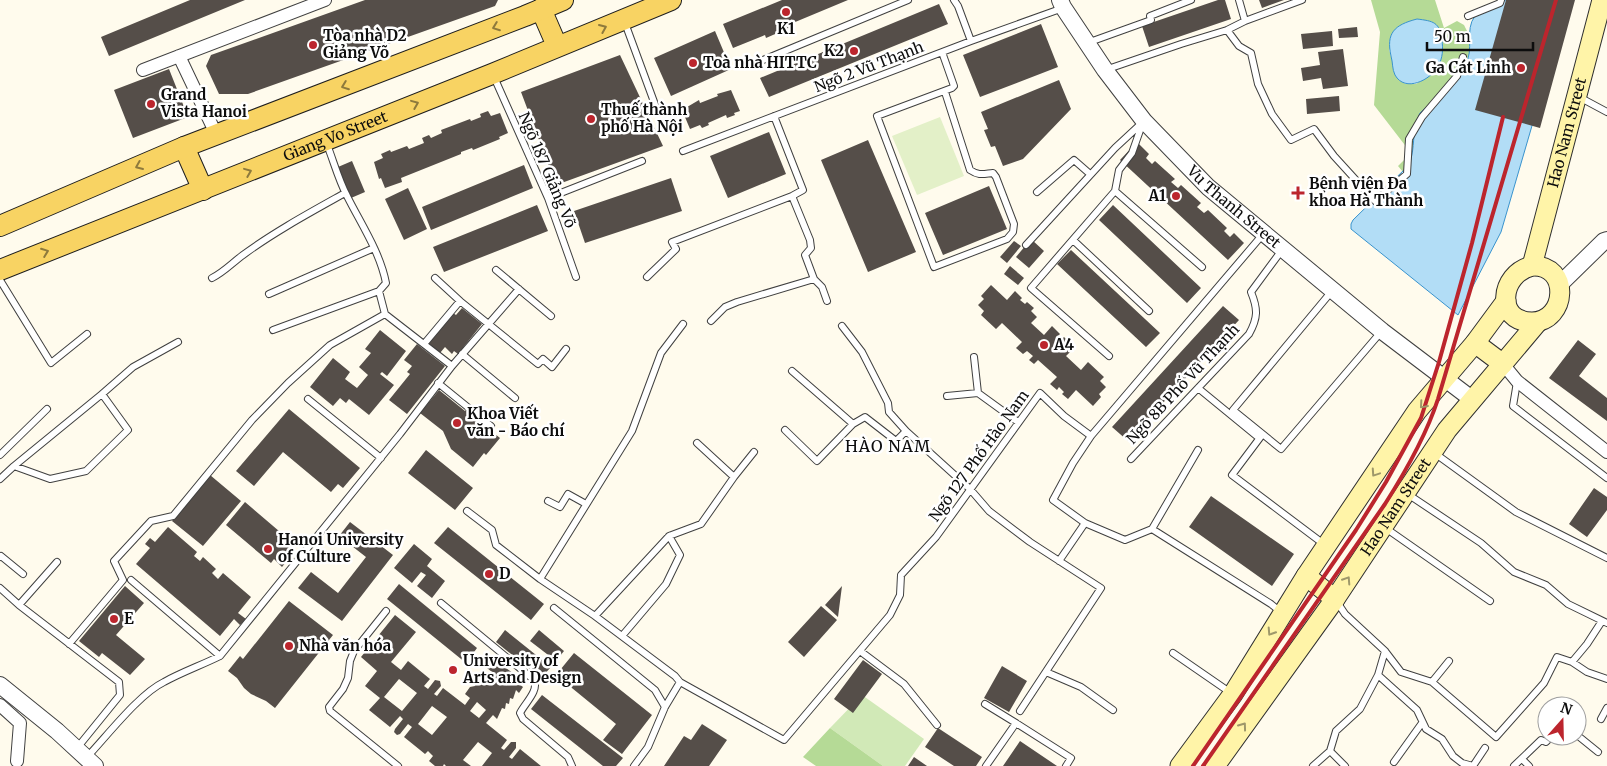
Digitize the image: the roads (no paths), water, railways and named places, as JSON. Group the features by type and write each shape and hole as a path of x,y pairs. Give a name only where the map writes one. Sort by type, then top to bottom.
{"main road":[{"path":"0,226 184,147 216,136 540,5 563,0"},
{"name":"Giang Vo Street","path":"0,270 492,74 671,0"},
{"name":"Hao Nam Street","path":"1532,266 1602,0"},
{"path":"540,5 557,46"},
{"path":"184,147 203,190"},
{"path":"1538,322 1522,321 1510,312 1506,301 1506,292 1510,281 1522,270 1532,266 1539,266 1549,270 1559,285"},
{"name":"Hao Nam Street","path":"1214,766 1335,599 1447,430 1538,322 1549,316 1554,310 1560,292 1559,285"},
{"path":"1180,766 1232,694 1306,576 1417,411 1475,343 1506,301"},
{"path":"1475,343 1503,364"},
{"path":"1306,576 1335,599"}],"street":[{"path":"143,70 294,6 325,0"},
{"name":"Vu Thanh Street","path":"1062,4 1086,43 1144,121 1208,187 1382,331 1473,400"},
{"path":"179,56 216,136"},
{"path":"1559,285 1606,239"},
{"path":"1503,364 1518,381 1607,452"},
{"path":"0,685 86,758"},
{"path":"0,705 20,723 17,761"}],"lane":[{"path":"763,60 908,0"},
{"path":"954,0 971,41"},
{"path":"1086,43 1151,20 1150,16 1191,0"},
{"path":"1239,0 1245,21"},
{"path":"1105,70 1227,30 1245,21 1302,0"},
{"path":"1468,16 1500,3 1501,0"},
{"name":"Ngõ 2 Vũ Thạnh","path":"683,151 971,41 1062,4"},
{"path":"624,19 657,110"},
{"path":"1227,30 1239,46 1251,53 1258,84 1272,114 1291,140 1314,129 1334,156 1375,201 1407,174 1409,139 1422,117 1457,76 1463,57"},
{"path":"942,52 954,86 945,92 877,116 934,267 1007,239 1013,232 1014,224 993,173 982,176 970,170 945,92"},
{"name":"Ngõ 187 Giảng Võ","path":"492,74 548,198 576,277"},
{"path":"1576,96 1607,112"},
{"path":"647,277 676,249 672,242 792,196 803,190 774,116"},
{"path":"1026,245 1090,174 1144,121"},
{"path":"1109,356 1032,288 1115,191 1119,170 1132,153 1144,121"},
{"path":"273,330 380,291 386,284 374,248 345,193 326,140"},
{"path":"1037,192 1074,160 1090,174"},
{"path":"548,198 642,161"},
{"path":"1115,191 1202,267"},
{"path":"212,278 225,271 242,255 345,193"},
{"path":"792,196 810,240 811,248 805,255 814,279 822,287 827,300"},
{"path":"1198,450 1152,529 1125,540 1085,523 1053,500 1073,463 1091,436 1264,233"},
{"path":"1073,240 1149,310"},
{"path":"269,294 374,248"},
{"name":"Ngõ 8B Phố Vũ Thạnh","path":"1131,458 1249,334 1256,321 1256,304 1252,292 1283,249"},
{"path":"496,270 551,316"},
{"path":"435,278 487,324 538,364 543,359 552,367 566,349"},
{"path":"711,321 725,307 737,302 814,279"},
{"path":"0,280 51,363 86,334"},
{"path":"86,758 138,702 162,682 197,668 220,656 452,366 519,289"},
{"path":"1261,437 1233,410 1333,289"},
{"path":"380,291 385,314 452,366"},
{"path":"424,344 460,301"},
{"path":"69,644 123,580 114,561 151,521 173,516 252,420 281,390 323,352 385,314"},
{"path":"540,579 632,431 661,353 682,324"},
{"path":"842,326 862,352 888,404 889,412 906,431 970,489 989,511 1030,542 1101,588 1020,711"},
{"path":"1198,388 1261,437 1281,449 1382,331"},
{"path":"0,479 133,367 178,342"},
{"path":"462,354 515,398"},
{"path":"974,357 978,393"},
{"path":"792,371 853,424"},
{"path":"1518,381 1513,406 1607,478"},
{"path":"436,386 491,426"},
{"name":"Ngõ 127 Phố Hào Nam","path":"680,682 784,740 890,614 900,595 901,576 936,537 1040,392 1064,416 1091,436"},
{"path":"947,396 978,393 1018,422"},
{"path":"14,466 50,479 86,471 128,430 102,394"},
{"path":"308,399 380,458"},
{"path":"0,455 47,409"},
{"path":"785,430 816,461 853,424 865,417 896,441 906,431"},
{"path":"1261,437 1232,475 1326,546"},
{"path":"697,443 734,477"},
{"path":"595,616 669,536 701,524 754,452"},
{"path":"1433,452 1516,512 1607,558"},
{"path":"1406,493 1481,543 1514,572 1546,585 1568,604 1604,622 1572,662"},
{"path":"548,501 560,507 568,494 586,504"},
{"path":"467,511 492,530 496,545 540,579 622,636 675,676 680,682 665,707 648,747 634,766"},
{"path":"1059,561 1085,523"},
{"path":"1383,526 1490,601"},
{"path":"1152,529 1283,613"},
{"path":"622,636 666,584 680,555 669,536"},
{"path":"0,557 23,574"},
{"path":"19,605 57,562"},
{"path":"131,580 220,656"},
{"path":"0,588 118,682 121,688 120,694 86,758"},
{"path":"1335,599 1345,614 1385,651 1401,672 1432,682 1496,737 1544,683 1556,657 1572,662 1587,672 1607,679"},
{"path":"440,603 534,680 535,690 520,713 523,719 568,757 572,766"},
{"path":"554,608 655,690 665,707"},
{"path":"386,611 354,651 350,661 348,678 343,689 329,707 330,711 398,766"},
{"path":"860,651 904,684 936,725"},
{"path":"1313,766 1330,751 1336,731 1360,709 1378,675 1385,651"},
{"path":"1173,653 1232,694"},
{"path":"1432,682 1449,662"},
{"path":"1046,672 1081,687 1112,710"},
{"path":"1378,675 1417,710 1426,729 1442,739 1453,756 1462,763 1473,766 1485,748"},
{"path":"985,704 1071,758 1066,766"},
{"path":"1601,719 1607,708"},
{"path":"986,766 1016,722"},
{"path":"1394,762 1422,723"},
{"path":"1587,743 1598,752"},
{"path":"1514,766 1537,744"},
{"path":"1330,751 1345,766"},
{"path":"1522,759 1529,766"}],"water":[{"path":"1501,0 1523,0 1536,112 1501,232 1458,315 1351,229 1351,224 1409,165 1415,126 1420,113 1450,84 1465,65 1469,53 1470,27 1477,13"},
{"path":"1417,19 1431,22 1440,29 1442,57 1435,71 1430,76 1411,84 1399,80 1394,73 1390,41 1397,27"}],"railway":[{"path":"1203,766 1385,504 1421,440 1438,399 1556,0"},
{"path":"1193,766 1356,530 1386,482 1421,418 1439,362 1472,243 1503,117"}],"place":[{"name":"K1","path":"786,12"},
{"name":"Tòa nhà D2 Giảng Võ","path":"313,45"},
{"name":"K2","path":"854,51"},
{"name":"Toà nhà HITTC","path":"693,63"},
{"name":"Ga Cát Linh","path":"1521,68"},
{"name":"Grand Vista Hanoi","path":"151,104"},
{"name":"Thuế thành phố Hà Nội","path":"591,119"},
{"name":"Bệnh viện Đa khoa Hà Thành","path":"1298,193"},
{"name":"A1","path":"1176,196"},
{"name":"A4","path":"1044,345"},
{"name":"Khoa Viết văn - Báo chí","path":"457,423"},
{"name":"Hanoi University of Culture","path":"268,549"},
{"name":"D","path":"489,574"},
{"name":"E","path":"114,619"},
{"name":"Nhà văn hóa","path":"289,646"},
{"name":"University of Arts and Design","path":"453,670"}],"district":[{"name":"HÀO NAM","path":"888,446"}]}
